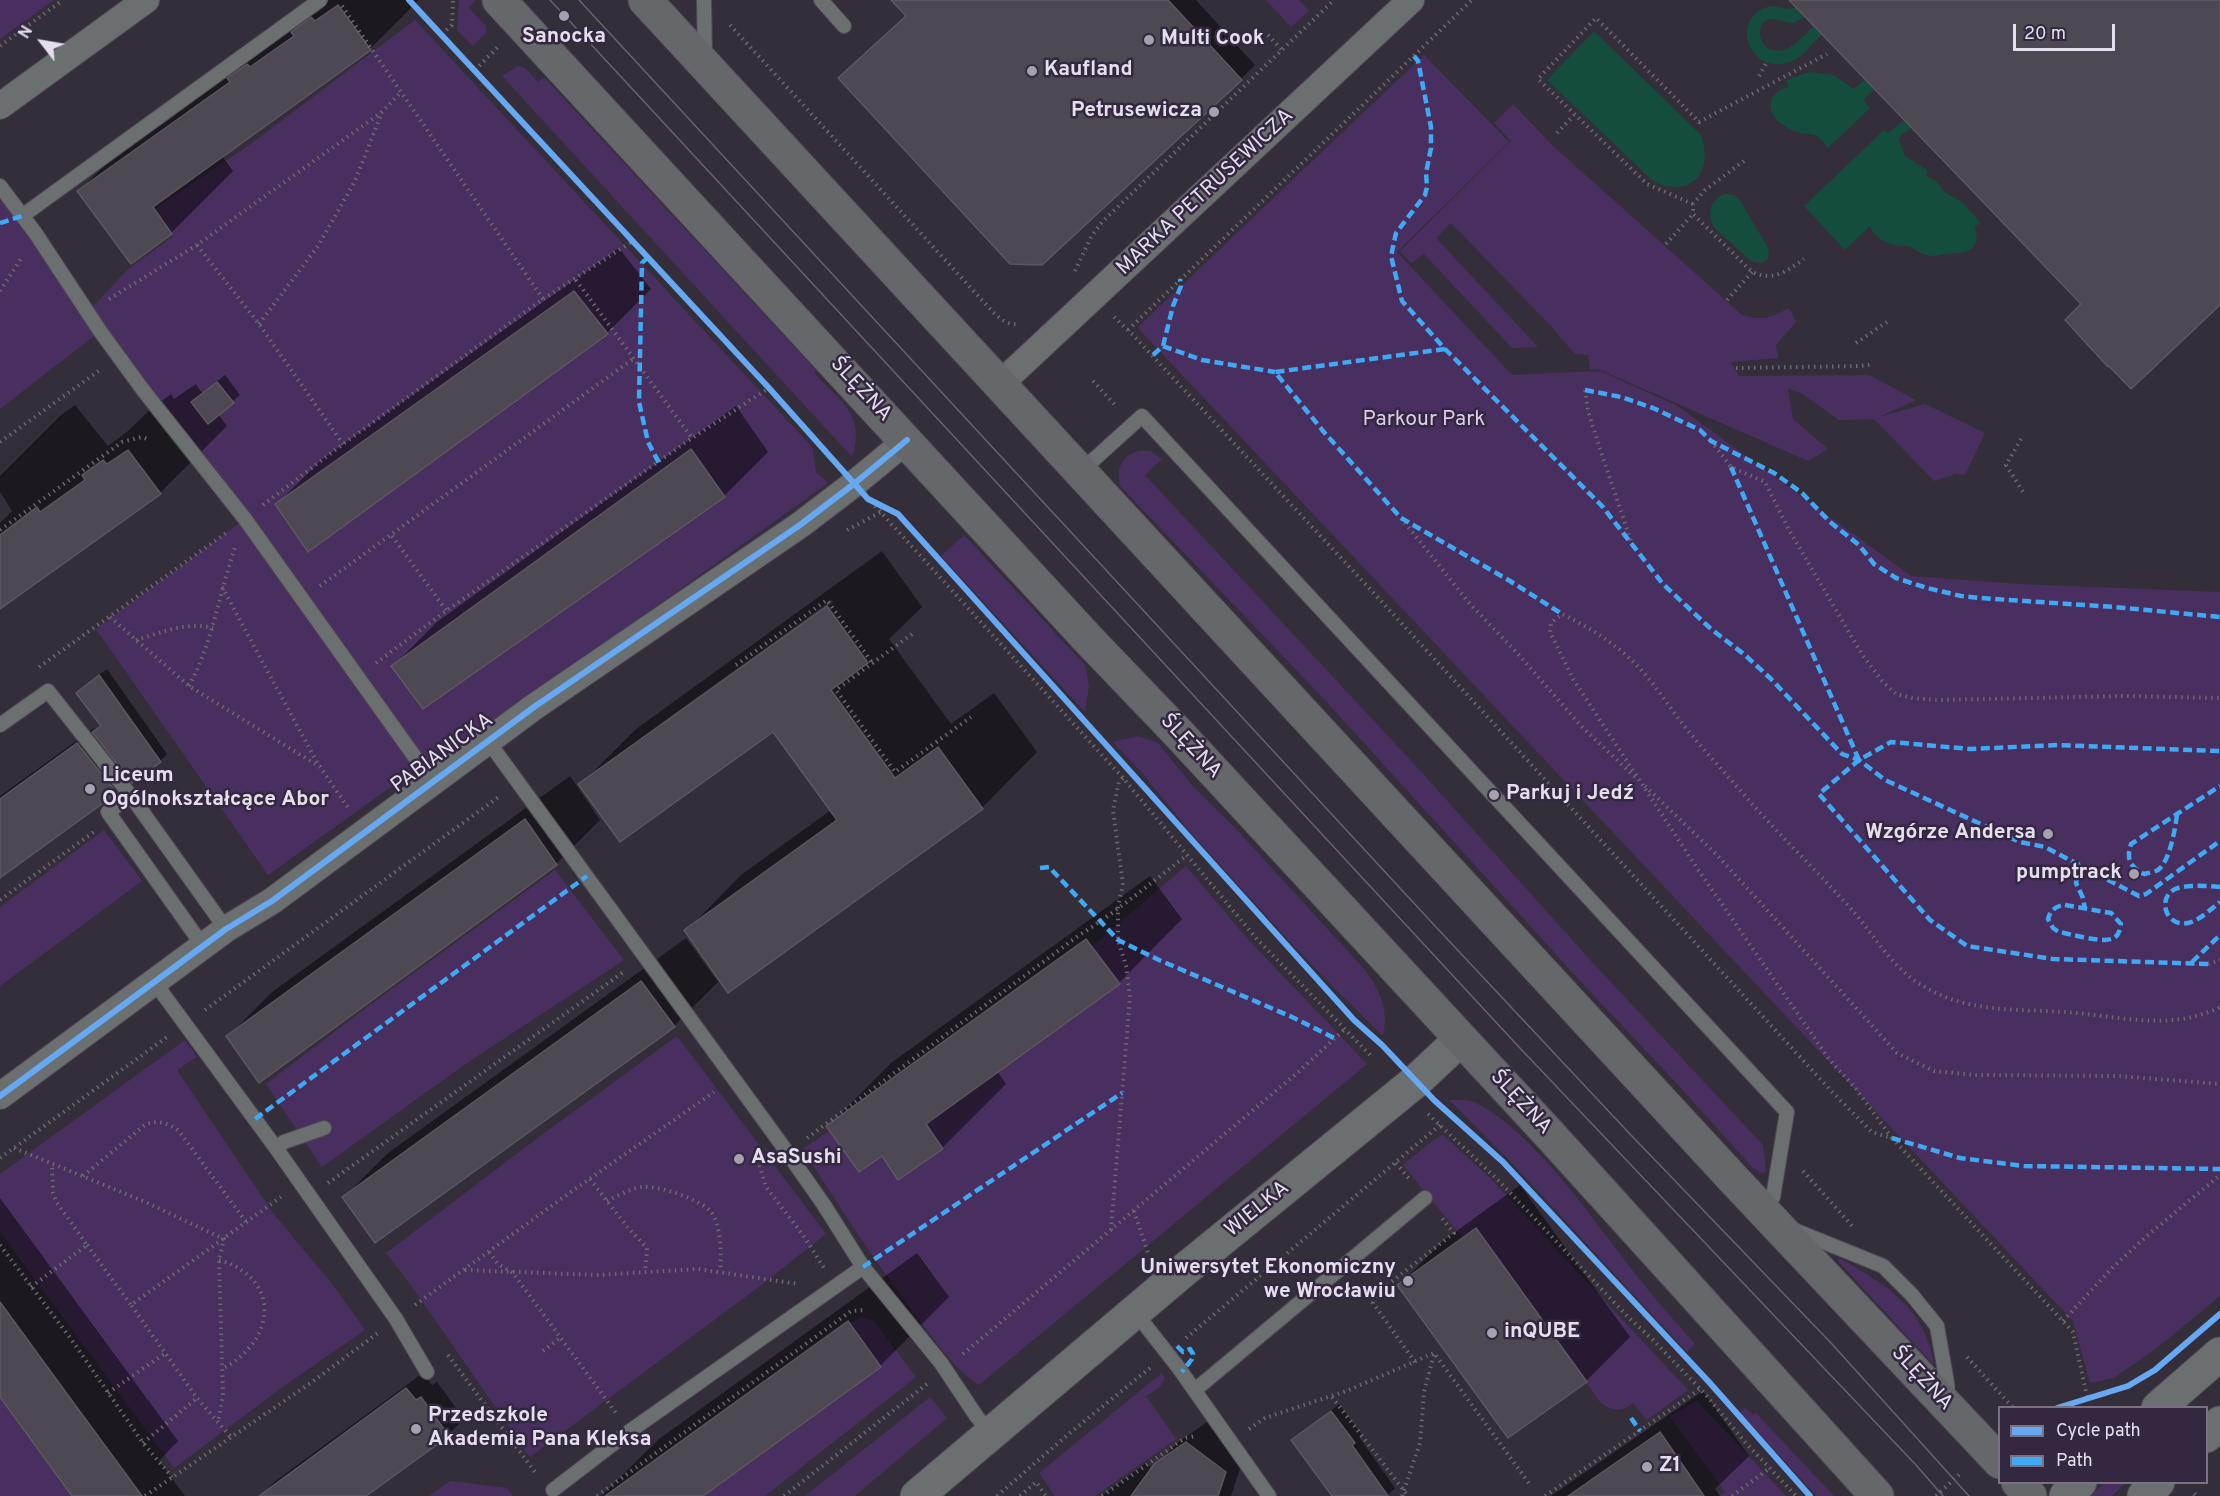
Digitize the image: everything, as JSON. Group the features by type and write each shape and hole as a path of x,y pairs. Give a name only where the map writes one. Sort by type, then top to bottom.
{"main road":[{"name":"ŚLĘŻNA","path":"499,0 907,440 1098,650 1179,734 1461,1039 1877,1496"},
{"name":"ŚLĘŻNA","path":"645,0 1768,1216 1998,1460"},
{"path":"2020,1484 2030,1496"}],"street":[{"path":"0,106 146,0"},
{"name":"MARKA PETRUSEWICZA","path":"999,385 1412,0"},
{"name":"PABIANICKA","path":"0,1096 226,929 272,901 488,741 800,525 907,440"},
{"name":"WIELKA","path":"916,1496 1171,1282 1416,1081 1461,1039"},
{"path":"2159,1406 2220,1354"},
{"path":"2208,1434 2220,1423"},
{"path":"2066,1496 2077,1484"},
{"path":"2144,1496 2156,1484"}],"lane":[{"path":"22,216 320,0"},
{"path":"704,0 705,63"},
{"path":"821,0 844,26"},
{"path":"0,186 36,234 87,313 143,390 245,519 432,781"},
{"path":"1079,472 1142,416 1787,1112 1768,1216 1884,1266 1912,1295 1936,1326 1947,1383 1948,1407"},
{"path":"0,725 48,691 131,796 226,929"},
{"path":"488,741 787,1152 863,1267 945,1368 991,1434"},
{"path":"131,796 108,812 204,946"},
{"path":"155,982 276,1148 396,1319 427,1372"},
{"path":"276,1148 284,1142 324,1128"},
{"path":"1195,1390 1425,1198"},
{"path":"554,1490 630,1431 863,1267"},
{"path":"1135,1312 1195,1390 1269,1496"}],"path":[{"path":"0,46 63,0"},
{"path":"338,0 543,299"},
{"path":"442,34 452,25 453,0"},
{"path":"1072,277 1091,237 1102,222 1334,0"},
{"path":"1128,330 1472,0"},
{"path":"723,17 997,315 1011,325 1021,324"},
{"path":"1693,204 1647,184 1538,79 1596,18 1700,122 1827,54"},
{"path":"1268,35 1282,50"},
{"path":"475,70 505,40"},
{"path":"1759,76 1767,62"},
{"path":"87,313 197,245 382,112 401,92"},
{"path":"258,324 318,246 355,181 382,112"},
{"path":"1557,133 1574,115"},
{"path":"1666,244 1693,214 1693,204 1706,190 1744,161"},
{"path":"1693,214 1752,272 1761,276 1777,276 1804,260"},
{"path":"0,291 36,234"},
{"path":"245,519 343,444 543,299 576,280 633,241"},
{"path":"197,245 258,324 343,444"},
{"path":"1727,300 1752,272"},
{"path":"576,280 692,438"},
{"path":"1113,316 1370,588 1833,1093 1872,1132 1892,1138"},
{"path":"1856,343 1887,322"},
{"path":"303,599 633,359"},
{"path":"1736,368 1873,364"},
{"path":"0,442 102,368 108,377"},
{"path":"1093,381 1133,424"},
{"path":"380,672 374,664 446,611 692,438 769,388"},
{"path":"1585,390 1594,429 1632,544"},
{"path":"0,530 122,442 142,437 159,444 152,435"},
{"path":"2021,439 2006,465 2025,495"},
{"path":"1711,441 1731,467 1765,482 1789,530 1863,656 1883,682 1896,694 1912,699 1937,700 2125,696 2220,698"},
{"path":"868,498 884,510 1123,777 1256,938 1373,1058"},
{"path":"1401,518 1470,604 1518,654 1582,727 1716,854 1897,1053 1934,1071 1975,1074 2118,1076 2220,1084"},
{"path":"36,669 229,531 233,536"},
{"path":"392,536 446,611"},
{"path":"189,686 198,669 213,628 222,587 237,540 244,549"},
{"path":"222,587 320,767 350,811"},
{"path":"736,666 827,600 873,663"},
{"path":"2088,1401 2073,1332 1892,1138 1856,1089 1829,1059 1736,926 1573,679 1550,632 1551,623 1562,614 1593,630 1624,654 1642,672 1690,733 1751,803 1850,908 1895,962 1923,986 1965,1004 2144,1020 2162,1021 2186,1018 2209,1013 2220,1007"},
{"path":"110,617 189,686 320,767"},
{"path":"135,640 174,629 202,625 213,628"},
{"path":"912,634 837,690 895,772 971,717"},
{"path":"1111,1232 1130,996 1126,966 1118,940 1118,906 1123,885 1113,810 1119,782 1123,777"},
{"path":"0,1158 518,782"},
{"path":"0,900 112,819"},
{"path":"787,1152 1107,917 1118,906 1154,882 1186,856"},
{"path":"320,1189 645,957"},
{"path":"2208,964 2220,960"},
{"path":"783,1496 882,1420 1111,1232 1296,1074 1345,1029"},
{"path":"145,1496 312,1382 590,1179 721,1088"},
{"path":"83,1176 146,1124 166,1123 179,1131 246,1222"},
{"path":"997,1496 1440,1125 1500,1182 1627,1316 1653,1340 1796,1496"},
{"path":"14,1148 173,1214 224,1239"},
{"path":"1396,1163 1454,1233 1376,1294 1373,1303 1415,1362"},
{"path":"52,1164 53,1193 57,1203 164,1354 197,1398 230,1436"},
{"path":"2063,1321 2119,1261 2220,1175"},
{"path":"590,1179 628,1228 647,1248 645,1272"},
{"path":"131,1305 300,1184"},
{"path":"607,1201 641,1187 663,1188 704,1207 711,1212 717,1230 722,1255 720,1271"},
{"path":"1134,1211 1146,1253 1171,1282"},
{"path":"218,1422 223,1396 219,1260 224,1239"},
{"path":"0,1245 71,1339 143,1443 172,1477"},
{"path":"31,1287 87,1245"},
{"path":"489,1252 498,1264 513,1273 630,1431"},
{"path":"219,1260 230,1263 250,1278 260,1291 266,1305 263,1323 250,1349 236,1362 222,1369"},
{"path":"464,1270 597,1275 698,1269 801,1284"},
{"path":"817,1274 825,1269"},
{"path":"597,1496 851,1311 864,1309 872,1311"},
{"path":"543,1351 561,1337"},
{"path":"1102,1496 1185,1438 1227,1436 1265,1418 1332,1396 1434,1353"},
{"path":"1434,1353 1531,1486"},
{"path":"1402,1496 1420,1443 1424,1392 1434,1353"},
{"path":"108,1393 164,1354"},
{"path":"1545,1496 1700,1389"},
{"path":"1332,1396 1408,1496"},
{"path":"143,1443 197,1398"},
{"path":"1732,1496 1770,1468"},
{"path":"1936,1496 1964,1469"},
{"path":"1020,1496 1036,1482 1046,1496"}],"green space":[{"path":"0,0 54,0 0,39"},
{"path":"459,0 474,0 469,8 486,26 486,33 473,46 457,30"},
{"path":"1266,0 1299,0 1309,11 1291,27"},
{"path":"415,20 813,448 816,472 828,483 527,699 442,756 408,771 399,781 268,875 96,629 245,519 87,313 127,270 173,236 156,208 252,143"},
{"name":"Parkour Park","path":"1424,55 1509,142 1397,252 1512,375 1600,371 1676,405 1911,576 2019,584 2220,592 2220,1296 2158,1347 2114,1378 2090,1383 2073,1321 1139,329 1139,326"},
{"path":"518,66 525,68 538,82 544,77 815,369 815,374 849,410 856,430 852,457 502,76"},
{"path":"1513,104 1553,146 1742,315 1767,318 1789,308 1796,322 1776,345 1778,358 1731,362 1739,376 1869,375 1916,400 1879,417 1925,404 1985,433 1965,475 1956,474 1934,481 1874,419 1839,420 1801,393 1788,389 1793,419 1828,449 1808,461 1598,369 1590,370 1588,355 1575,354 1451,223 1436,238 1538,347 1512,348 1424,254 1411,263 1400,251 1511,141 1494,123"},
{"path":"0,199 99,332 0,409"},
{"path":"1139,451 1150,451 1162,459 1145,475 1415,765 1593,963 1763,1145 1766,1172 1761,1173 1753,1168 1323,698 1120,486 1121,464 1128,456"},
{"path":"964,535 1085,665 1089,686 1085,712 941,556"},
{"path":"1138,736 1158,743 1191,784 1237,830 1365,970 1382,1001 1385,1017 1383,1036 1293,945 1191,833 1142,773 1113,742"},
{"path":"104,830 142,881 0,986 0,907"},
{"path":"1186,866 1245,936 1367,1064 979,1385 952,1361 914,1313 857,1232 803,1149 1084,953"},
{"path":"555,870 624,960 467,1063 322,1167 266,1084"},
{"path":"677,1036 826,1234 760,1286 530,1457 413,1288 386,1253"},
{"path":"185,1040 197,1057 177,1070 273,1213 336,1289 365,1330 284,1386 174,1468 0,1232 0,1174"},
{"path":"1449,1100 1466,1100 1476,1103 1514,1129 1532,1146 1566,1184 1641,1281 1695,1344 1687,1352 1507,1158"},
{"path":"1443,1135 1489,1177 1688,1390 1647,1420 1633,1403 1616,1410 1600,1402 1476,1228 1462,1237 1403,1165"},
{"path":"1839,1258 1887,1288 1913,1313 1930,1345 1934,1365 1838,1261"},
{"path":"862,1317 874,1321 916,1377 765,1496 703,1496 881,1367 850,1323"},
{"path":"1162,1373 1165,1378 1160,1387 1146,1396 1176,1439 1095,1496 1055,1496 1039,1473"},
{"path":"0,1397 72,1496 0,1496"},
{"path":"930,1397 947,1418 855,1496 805,1496"},
{"path":"1697,1401 1786,1496 1720,1496 1725,1492 1670,1417"},
{"path":"1745,1408 1753,1415 1755,1412 1834,1496 1817,1496 1740,1413"},
{"path":"450,1481 507,1488 513,1496 429,1496"},
{"path":"2103,1484 2124,1484 2112,1496 2091,1496"}],"shaded area":[{"path":"1771,6 1790,9 1796,7 1805,16 1792,23 1773,19 1763,23 1760,36 1768,49 1776,51 1794,45 1814,26 1823,35 1793,61 1773,64 1762,60 1753,52 1748,42 1747,31 1750,20 1758,11"},
{"path":"1594,31 1702,136 1704,162 1702,170 1693,182 1673,187 1658,184 1652,180 1547,80"},
{"path":"1810,72 1834,75 1853,89 1866,79 1875,89 1863,100 1870,108 1828,148 1815,135 1800,133 1784,126 1772,113 1771,101 1776,93 1789,87 1786,80"},
{"path":"1904,120 1912,128 1901,135 1899,141 1905,156 1928,171 1926,176 1937,182 1943,191 1962,202 1981,223 1975,226 1974,246 1967,251 1935,256 1926,255 1908,246 1886,242 1875,234 1870,226 1845,250 1804,206 1884,130 1888,133"},
{"path":"1724,194 1734,195 1740,200 1767,246 1768,259 1762,263 1751,261 1712,223 1710,209 1715,201"}],"building":[{"path":"891,0 1168,0 1242,80 1042,265 1010,264 838,78 906,16"},
{"path":"1789,0 2220,0 2220,305 2131,389 2065,320 2081,304"},
{"path":"338,5 371,50 153,207 172,234 131,264 77,191 230,82 227,78 247,64 250,67 294,36 291,32 311,17 315,21"},
{"path":"574,291 608,334 308,552 275,504"},
{"path":"217,382 234,403 208,424 191,402"},
{"path":"691,449 725,497 423,709 391,666"},
{"path":"128,450 161,494 0,609 0,535 37,507 40,512 85,480 82,475 103,460 107,464"},
{"path":"827,606 868,663 831,690 895,778 938,747 983,809 728,993 684,930 837,820 773,732 620,842 578,784"},
{"path":"99,675 161,762 132,783 92,732 101,726 76,693"},
{"path":"77,743 117,793 0,878 0,799"},
{"path":"525,819 557,865 259,1083 226,1036"},
{"path":"1086,939 1120,984 926,1124 943,1149 898,1180 882,1156 859,1172 826,1126"},
{"path":"641,981 675,1027 375,1243 342,1197"},
{"name":"inQUBE","path":"1476,1228 1587,1382 1508,1438 1397,1285"},
{"path":"0,1302 142,1496 72,1496 0,1397"},
{"path":"848,1321 881,1367 703,1496 605,1496"},
{"path":"406,1388 416,1400 421,1397 449,1436 366,1496 259,1496"},
{"path":"1331,1411 1355,1443 1352,1445 1388,1496 1332,1496 1291,1440"},
{"name":"Z1","path":"1660,1432 1704,1496 1568,1496"},
{"path":"1186,1442 1226,1472 1218,1496 1131,1496 1155,1463"}],"tram line":[{"path":"550,0 1518,1046 1943,1496"},
{"path":"579,0 1436,927 1629,1133 1832,1344 1969,1496"},
{"path":"2193,1496 2196,1493"}],"marked path":[{"path":"1414,56 1418,61 1431,127 1431,148 1425,195 1396,233 1391,256 1402,301 1445,349 1602,506 1663,584 1711,629 1770,678 1842,754 1859,760 1885,780 2020,842 2045,847 2139,896 2146,894 2220,841"},
{"path":"0,223 22,216"},
{"path":"648,257 642,263 639,402 648,442 659,463"},
{"path":"1163,346 1173,306 1181,286 1180,279"},
{"path":"1153,355 1163,346 1202,360 1275,372"},
{"path":"1445,349 1275,372 1323,431 1401,518 1562,614"},
{"path":"1585,390 1621,397 1653,408 1700,430 1711,441 1774,473 1802,493 1830,522 1859,545 1874,564 1896,578 1961,596 2220,617"},
{"path":"1731,467 1859,760"},
{"path":"2208,964 2053,959 1967,946 1930,920 1819,794 1859,760 1891,742 1970,749 2058,745 2220,751"},
{"path":"2177,815 2171,844 2162,866 2158,870 2144,874 2139,871 2130,862 2131,844 2220,786"},
{"path":"2079,864 2076,883 2085,909"},
{"path":"1040,868 1049,867 1118,940 1334,1038"},
{"path":"255,1119 587,876"},
{"path":"2220,887 2182,887 2173,890 2165,901 2168,915 2179,923 2192,922 2220,902"},
{"path":"2065,905 2111,913 2121,924 2118,934 2114,938 2103,940 2059,932 2053,928 2048,919 2054,909 2065,905"},
{"path":"2192,962 2220,935"},
{"path":"863,1267 1122,1093"},
{"path":"1892,1138 1960,1158 2024,1166 2220,1169"},
{"path":"1177,1346 1183,1352 1190,1349 1193,1354 1182,1372"},
{"path":"1631,1418 1640,1431"}],"cycle path":[{"path":"409,0 769,388 868,499 898,514 1354,1020 1382,1045 1434,1100 1503,1162 1709,1382 1810,1496"},
{"path":"0,1096 226,929 272,901 534,707 800,525 907,440"},
{"path":"2063,1406 2128,1386 2155,1370 2220,1314"}],"place":[{"name":"Sanocka","path":"564,16"},
{"name":"Multi Cook","path":"1149,40"},
{"name":"Kaufland","path":"1032,71"},
{"name":"Petrusewicza","path":"1214,112"},
{"name":"Liceum Ogólnokształcące Abor","path":"90,789"},
{"name":"Parkuj i Jedź","path":"1494,795"},
{"name":"Wzgórze Andersa","path":"2048,834"},
{"name":"pumptrack","path":"2134,874"},
{"name":"AsaSushi","path":"739,1159"},
{"name":"Uniwersytet Ekonomiczny we Wrocławiu","path":"1408,1281"},
{"name":"inQUBE","path":"1492,1333"},
{"name":"Przedszkole Akademia Pana Kleksa","path":"416,1429"},
{"name":"Z1","path":"1647,1467"}]}
